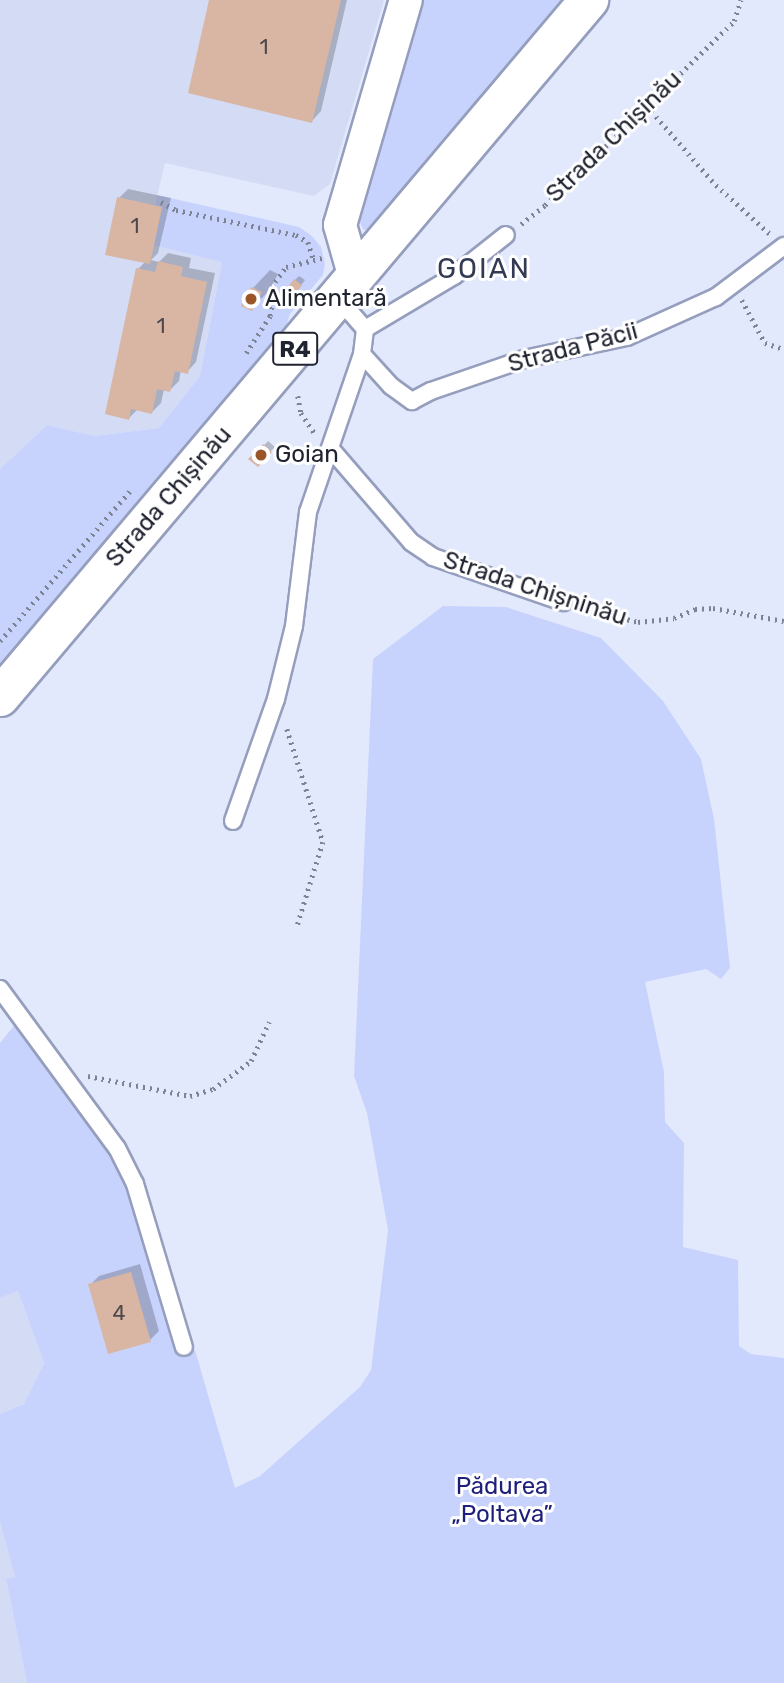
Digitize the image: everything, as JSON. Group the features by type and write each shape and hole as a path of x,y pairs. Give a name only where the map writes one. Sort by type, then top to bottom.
{"main road":[{"name":"Strada Chișinău","path":"0,697 347,276 589,0"}],"street":[{"path":"347,276 340,225 406,0"}],"lane":[{"path":"366,329 454,275 506,235"},
{"name":"Strada Păcii","path":"362,354 391,386 412,401 431,391 524,359 627,337 716,298 784,246"},
{"path":"233,821 276,699 293,626 308,512 362,354 366,329 347,276"},
{"name":"Strada Chișninău","path":"330,448 411,542 422,550 433,557 562,602"},
{"path":"0,989 117,1148 135,1184 184,1347"}],"path":[{"name":"Strada Chișinău","path":"506,235 545,205 733,21 741,0"},
{"path":"647,106 716,185 784,246"},
{"path":"161,202 176,209 296,235 308,242 314,260"},
{"path":"240,360 270,316 275,282 286,267 314,260 347,276"},
{"path":"733,284 765,342 784,349"},
{"path":"300,393 296,398 301,413 312,432 330,448"},
{"path":"0,642 116,504 133,488"},
{"name":"Strada Chișninău","path":"562,602 638,622 674,618 695,609 713,608 784,621"},
{"path":"276,699 323,842 297,926"},
{"path":"63,1073 190,1096 213,1089 251,1061 269,1022"}],"shaded area":[{"path":"0,0 384,0 330,184 314,196 165,163 155,205 162,207 222,262 200,376 159,428 94,436 47,425 0,469"},
{"path":"18,1291 44,1363 24,1404 0,1414 0,1298"},
{"path":"0,1522 15,1577 6,1580 27,1683 0,1683"}],"green space":[{"path":"420,0 575,0 378,235 363,229 356,214"},
{"path":"157,195 299,227 321,247 325,264 323,275 290,314 280,345 0,682 0,469 47,425 94,436 159,428 200,376 222,262 154,245 162,208 155,206"},
{"name":"Pădurea „Poltava”","path":"443,606 506,607 601,638 663,701 701,759 714,819 730,968 721,979 706,969 645,982 664,1072 665,1122 684,1143 683,1247 738,1260 739,1346 751,1354 784,1358 784,1683 27,1683 6,1579 15,1577 0,1522 0,1414 24,1404 44,1363 18,1291 0,1298 0,1043 17,1022 30,1048 94,1128 126,1186 177,1354 195,1350 235,1488 260,1476 360,1387 371,1370 388,1230 367,1113 354,1076 373,659"}],"building":[{"path":"209,0 341,0 312,123 188,93"},
{"path":"117,197 162,207 150,264 105,255"},
{"path":"158,261 183,267 181,276 207,282 188,374 175,371 170,392 157,389 152,414 131,409 129,420 105,414 136,268 155,272"},
{"path":"294,279 302,285 291,300 283,294"},
{"name":"Alimentară","path":"251,287 262,292 252,311 241,306"},
{"path":"263,444 272,452 258,467 248,459"},
{"path":"131,1272 151,1342 108,1354 88,1284"}],"place":[{"name":"Alimentară","path":"251,299"},
{"name":"Goian","path":"261,455"}],"district":[{"name":"GOIAN","path":"484,269"}]}
